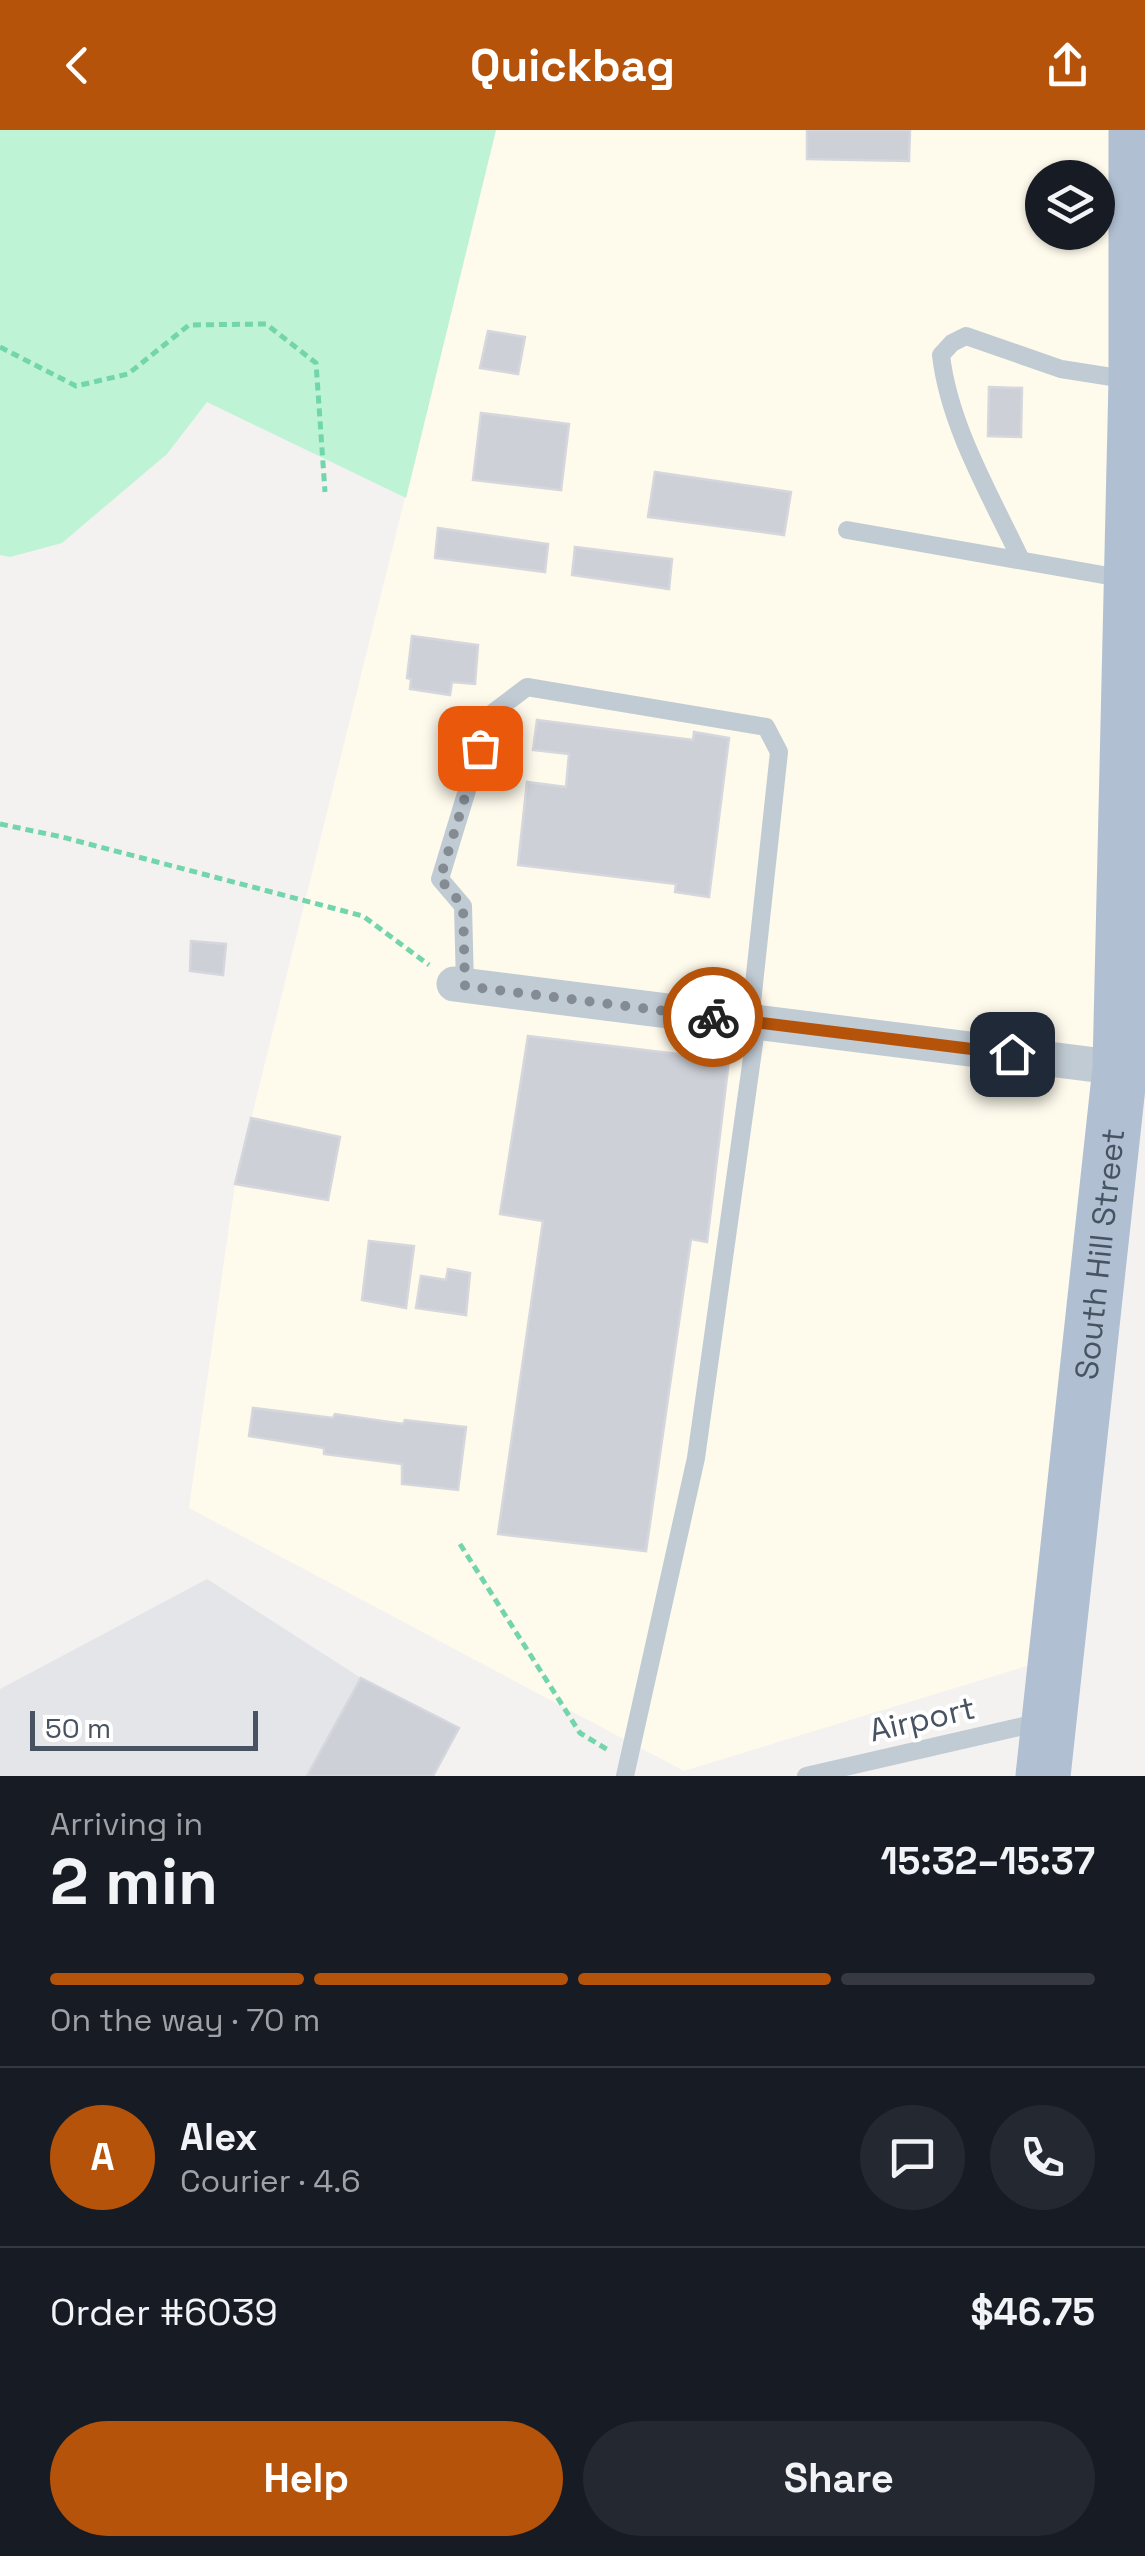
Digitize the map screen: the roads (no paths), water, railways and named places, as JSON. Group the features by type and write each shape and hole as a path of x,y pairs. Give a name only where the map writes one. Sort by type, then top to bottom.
{"main road":[{"name":"South Hill Street","path":"1043,1776 1120,1068 1139,143"}],"street":[{"path":"460,985 1120,1068"}],"lane":[{"path":"1021,560 970,452 944,376 941,355 966,336 1062,369 1136,381"},
{"path":"847,530 1132,580"},
{"path":"460,985 463,906 440,879 490,715 527,687 766,727 779,752 754,1022 696,1458 626,1769"},
{"name":"Airport","path":"806,1776 1051,1720"}]}
